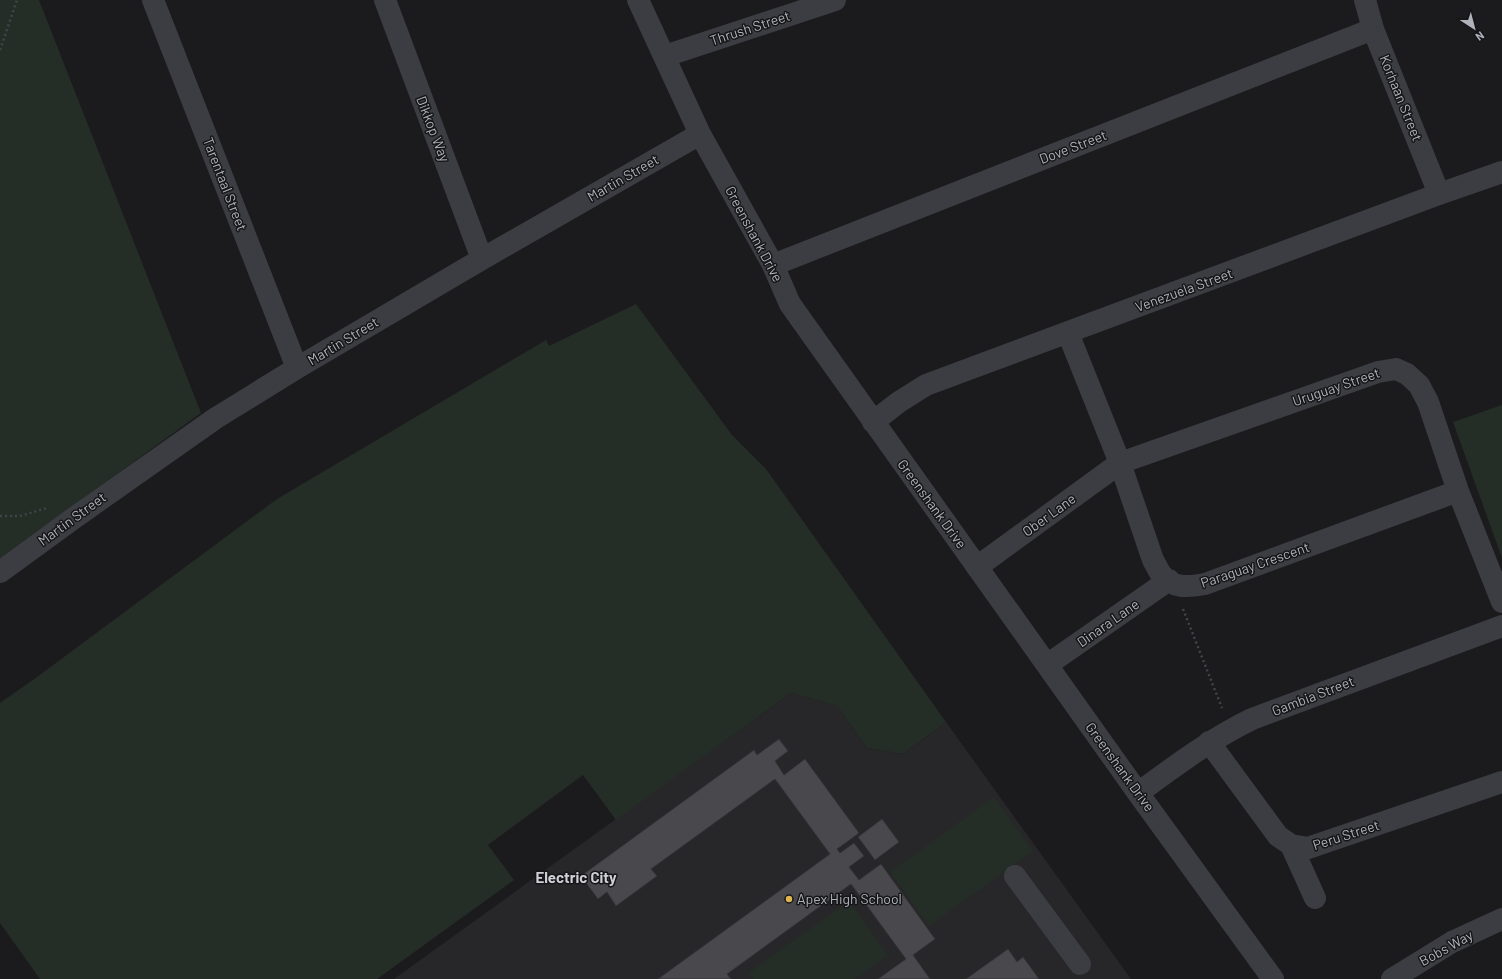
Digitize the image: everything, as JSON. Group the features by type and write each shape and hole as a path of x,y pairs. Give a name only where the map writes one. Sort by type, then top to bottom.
{"street":[{"name":"Tarentaal Street","path":"153,0 298,368"},
{"name":"Dikkop Way","path":"385,0 482,259"},
{"name":"Greenshank Drive","path":"638,0 700,134 772,265 790,304 1138,793 1273,979"},
{"name":"Thrush Street","path":"665,56 835,0"},
{"name":"Korhaan Street","path":"1365,0 1374,29 1439,194"},
{"name":"Dove Street","path":"772,265 1374,29"},
{"name":"Martin Street","path":"0,572 216,418 482,259 700,134"},
{"name":"Venezuela Street","path":"873,422 899,402 926,385 1439,194 1502,172"},
{"path":"1068,333 1120,463 1153,560 1161,575 1171,582"},
{"name":"Uruguay Street","path":"1120,463 1378,372 1396,369 1407,374 1419,385 1428,402 1458,491 1502,602"},
{"name":"Ober Lane","path":"977,567 1120,463"},
{"name":"Paraguay Crescent","path":"1171,582 1188,587 1205,584 1458,491"},
{"name":"Dinara Lane","path":"1047,665 1171,582"},
{"name":"Gambia Street","path":"1138,793 1230,729 1252,719 1502,626"},
{"name":"Peru Street","path":"1210,742 1278,836 1291,845 1308,848 1502,782"},
{"path":"1291,845 1315,898"},
{"path":"1015,876 1080,964"},
{"name":"Bobs Way","path":"1392,979 1452,942 1502,920"}],"path":[{"path":"0,50 17,0"},
{"path":"0,516 20,516 64,502 74,518"},
{"path":"1171,582 1230,729"}],"shaded area":[{"path":"0,0 39,0 201,413 0,559"},
{"path":"636,304 732,435 766,469 946,722 903,754 867,748 837,706 791,693 616,820 583,775 488,845 514,880 377,979 40,979 0,923 0,703 277,499 546,340 549,346"},
{"path":"1502,405 1502,558 1453,422"},
{"name":"Apex High School","path":"791,693 837,706 867,748 903,754 946,722 1131,979 394,979"},
{"path":"994,797 1033,851 929,926 890,872"},
{"path":"849,901 888,955 855,979 753,979 748,973"}],"building":[{"path":"779,739 788,751 775,761 784,775 805,759 859,833 837,849 840,853 854,843 864,856 849,867 859,880 881,864 935,939 913,955 930,979 878,979 906,959 851,884 727,974 731,979 658,979 830,854 775,779 651,869 657,876 616,906 607,892 598,899 581,876 754,750 757,755"},
{"path":"882,819 899,842 875,860 858,837"},
{"path":"1008,949 1017,962 1023,957 1039,979 966,979"}],"place":[{"name":"Apex High School","path":"789,899"}],"district":[{"name":"Electric City","path":"576,878"}]}
